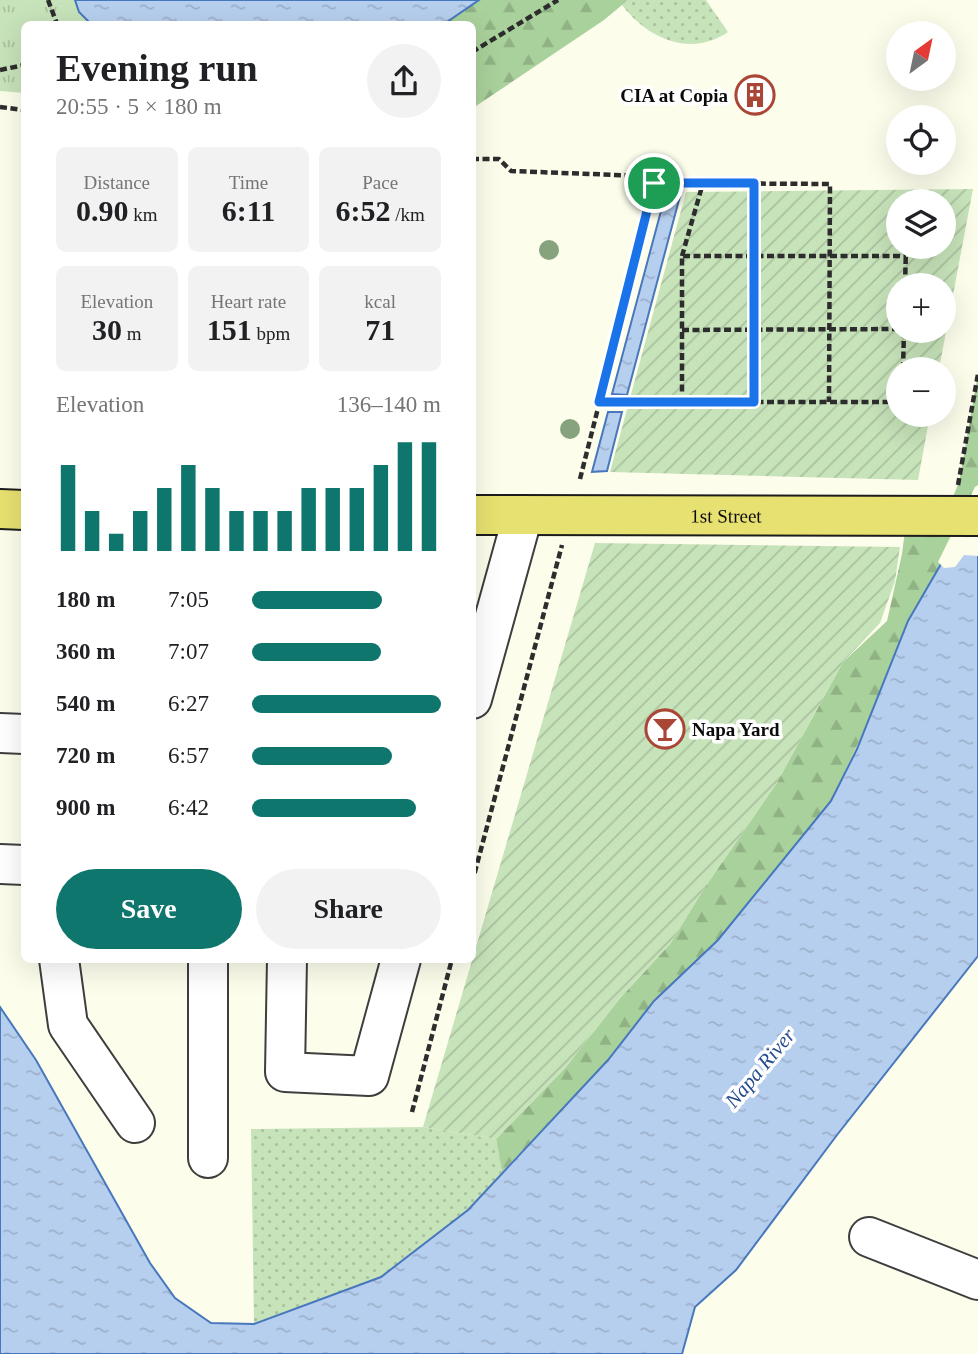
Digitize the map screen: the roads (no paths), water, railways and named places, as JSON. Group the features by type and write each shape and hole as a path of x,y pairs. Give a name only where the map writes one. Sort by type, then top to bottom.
{"main road":[{"path":"0,509 21,510"},
{"name":"1st Street","path":"476,515 961,515"}],"street":[{"path":"476,672 488,589 523,515"},
{"path":"0,733 21,734"},
{"path":"0,864 21,865"},
{"path":"60,963 68,1025 135,1123"},
{"path":"208,963 208,1158"},
{"path":"288,963 285,1072 369,1076 400,963"},
{"path":"869,1237 978,1280"}],"water":[{"path":"75,0 479,0 448,21 88,21 79,12"},
{"path":"665,196 680,196 627,395 612,394"},
{"path":"608,412 622,412 607,471 592,472"},
{"name":"Napa River","path":"978,488 978,956 837,1135 736,1270 695,1307 682,1354 0,1354 0,1007 36,1060 150,1263 175,1298 211,1323 254,1324 381,1277 468,1210 608,1060 654,1001 718,940 831,801 857,749 908,621 941,564"}],"place":[{"name":"CIA at Copia","path":"755,95"},
{"name":"Napa Yard","path":"665,729"}]}
